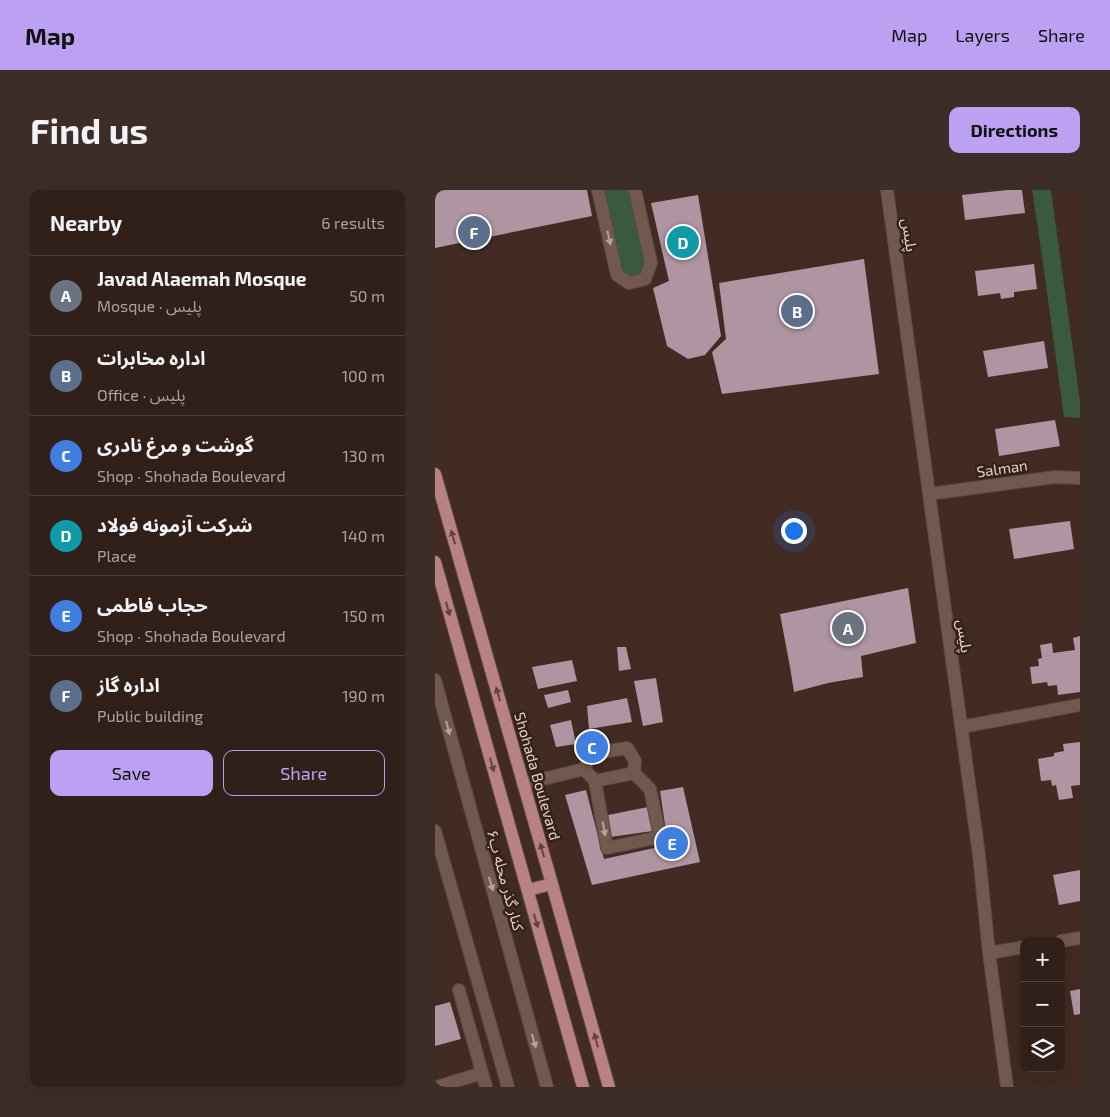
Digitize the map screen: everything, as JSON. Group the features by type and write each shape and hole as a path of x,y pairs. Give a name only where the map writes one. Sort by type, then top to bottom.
{"main road":[{"name":"Shohada Boulevard","path":"435,474 609,1087"},
{"path":"435,562 583,1087"},
{"path":"527,890 552,884"}],"street":[{"path":"598,190 617,275 629,283 645,279 651,263 635,190"},
{"name":"پلیس","path":"887,190 979,855 989,953 1007,1087"},
{"name":"Salman","path":"929,494 1055,477 1080,478"},
{"name":"کنار گذر محله ب۶","path":"435,680 547,1087"},
{"path":"961,727 1080,705"},
{"path":"584,769 591,754 627,748 635,761 634,773"},
{"path":"523,784 584,769"},
{"path":"584,769 595,781 607,848 660,837 650,788 634,773"},
{"path":"595,781 634,773"},
{"path":"435,830 508,1087"},
{"path":"1065,940 1080,938"},
{"path":"989,953 1020,948"},
{"path":"459,990 486,1087"},
{"path":"437,1087 482,1073"}],"green space":[{"path":"602,190 631,190 646,268 638,274 632,276 622,273"},
{"path":"1032,190 1051,190 1080,401 1080,418 1064,417"}],"building":[{"path":"435,190 587,190 592,216 435,248"},
{"path":"1022,190 1025,213 965,220 962,195"},
{"path":"698,195 721,336 705,355 688,359 667,346 653,288 669,281 651,203"},
{"path":"864,259 879,374 722,394 712,352 726,339 719,283"},
{"path":"1034,264 1037,289 1014,292 1014,297 1001,299 1000,293 978,296 975,271"},
{"path":"1044,341 1048,368 988,377 983,351"},
{"path":"1055,420 1060,446 999,456 995,429"},
{"path":"1070,521 1074,549 1014,559 1009,529"},
{"path":"908,588 916,643 861,656 863,677 828,683 794,692 780,614"},
{"path":"1080,636 1080,692 1058,695 1057,685 1048,686 1047,682 1032,684 1030,667 1039,666 1038,659 1042,658 1040,645 1052,643 1053,653 1075,650 1073,638"},
{"path":"617,647 626,647 631,669 619,671"},
{"path":"572,660 577,681 538,689 532,667"},
{"path":"656,678 663,722 643,726 634,681"},
{"path":"568,690 571,702 548,708 544,695"},
{"path":"627,698 632,722 589,729 587,706"},
{"path":"571,720 576,744 556,747 550,725"},
{"path":"1080,742 1080,785 1071,786 1073,798 1059,800 1056,785 1052,786 1051,780 1041,781 1038,759 1054,756 1054,753 1064,751 1063,744"},
{"path":"683,787 700,862 592,885 565,795 586,790 604,859 668,845 660,791"},
{"path":"648,807 653,831 610,837 608,815"},
{"path":"1080,870 1080,901 1059,905 1053,875"},
{"path":"1080,989 1080,1014 1074,1015 1070,991"},
{"path":"450,1002 461,1039 435,1046 435,1006"}],"place":[{"name":"اداره گاز","path":"474,232"},
{"name":"شرکت آزمونه فولاد","path":"683,242"},
{"name":"اداره مخابرات","path":"797,311"},
{"name":"Javad Alaemah Mosque","path":"848,628"},
{"name":"گوشت و مرغ نادری","path":"592,747"},
{"name":"حجاب فاطمی","path":"672,843"}]}
